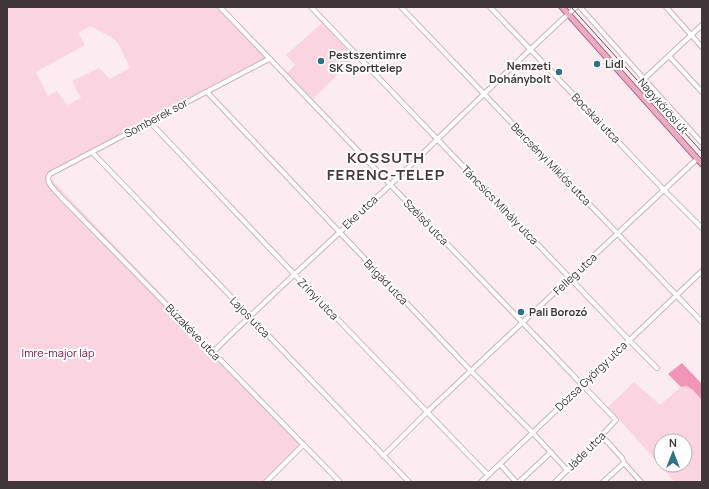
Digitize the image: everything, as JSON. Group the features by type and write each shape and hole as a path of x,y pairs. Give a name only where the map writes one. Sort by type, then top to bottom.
{"main road":[{"name":"Nagykőrösi út","path":"562,7 702,164"}],"street":[{"path":"222,9 228,7"},
{"name":"Táncsics Mihály utca","path":"311,7 657,368"},
{"name":"Bercsényi Miklós utca","path":"401,7 702,322"},
{"name":"Bocskai utca","path":"490,7 702,228"},
{"name":"Eke utca","path":"213,352 390,185 530,49 576,7"},
{"path":"580,7 702,143"},
{"path":"666,7 702,47"},
{"name":"Szélső utca","path":"222,9 616,420"},
{"path":"644,79 702,25"},
{"path":"669,56 702,92"},
{"name":"Somberek sor","path":"48,180 48,176 50,174 269,59"},
{"name":"Brigád utca","path":"207,92 471,371 533,432 567,470"},
{"name":"Zrínyi utca","path":"149,122 488,475"},
{"name":"Lajos utca","path":"92,152 409,482"},
{"name":"Felleg utca","path":"383,456 427,412 697,159"},
{"name":"Búzakéve utca","path":"48,180 60,196 340,482"},
{"name":"Dózsa György utca","path":"480,482 702,271"},
{"name":"Jáde utca","path":"555,482 602,436 616,420"},
{"path":"602,436 641,482"},
{"path":"266,482 303,445"},
{"path":"500,464 518,482 551,452"},
{"path":"603,482 624,463"}],"green space":[{"name":"Imre-major láp","path":"7,7 223,7 274,59 237,77 49,177 306,445 269,482 7,482","holes":["91,26 114,39 119,45 130,68 110,79 99,68 72,81 81,98 67,105 57,91 48,96 36,72 85,45 78,33"]},
{"name":"Pestszentimre SK Sporttelep","path":"322,23 355,57 313,99 287,73 295,65 286,55"},
{"path":"634,382 660,405 681,387 687,386 702,400 702,482 675,482 667,473 693,473 693,433 653,433 653,457 608,407"}],"shaded area":[{"path":"682,363 702,384 702,400 693,390 687,386 681,387 668,374"}],"railway":[{"path":"571,7 702,152"}],"place":[{"name":"Pestszentimre SK Sporttelep","path":"321,61"},
{"name":"Lidl","path":"597,64"},
{"name":"Nemzeti Dohánybolt","path":"559,72"},
{"name":"Pali Borozó","path":"521,312"}],"district":[{"name":"KOSSUTH FERENC-TELEP","path":"386,166"}]}
